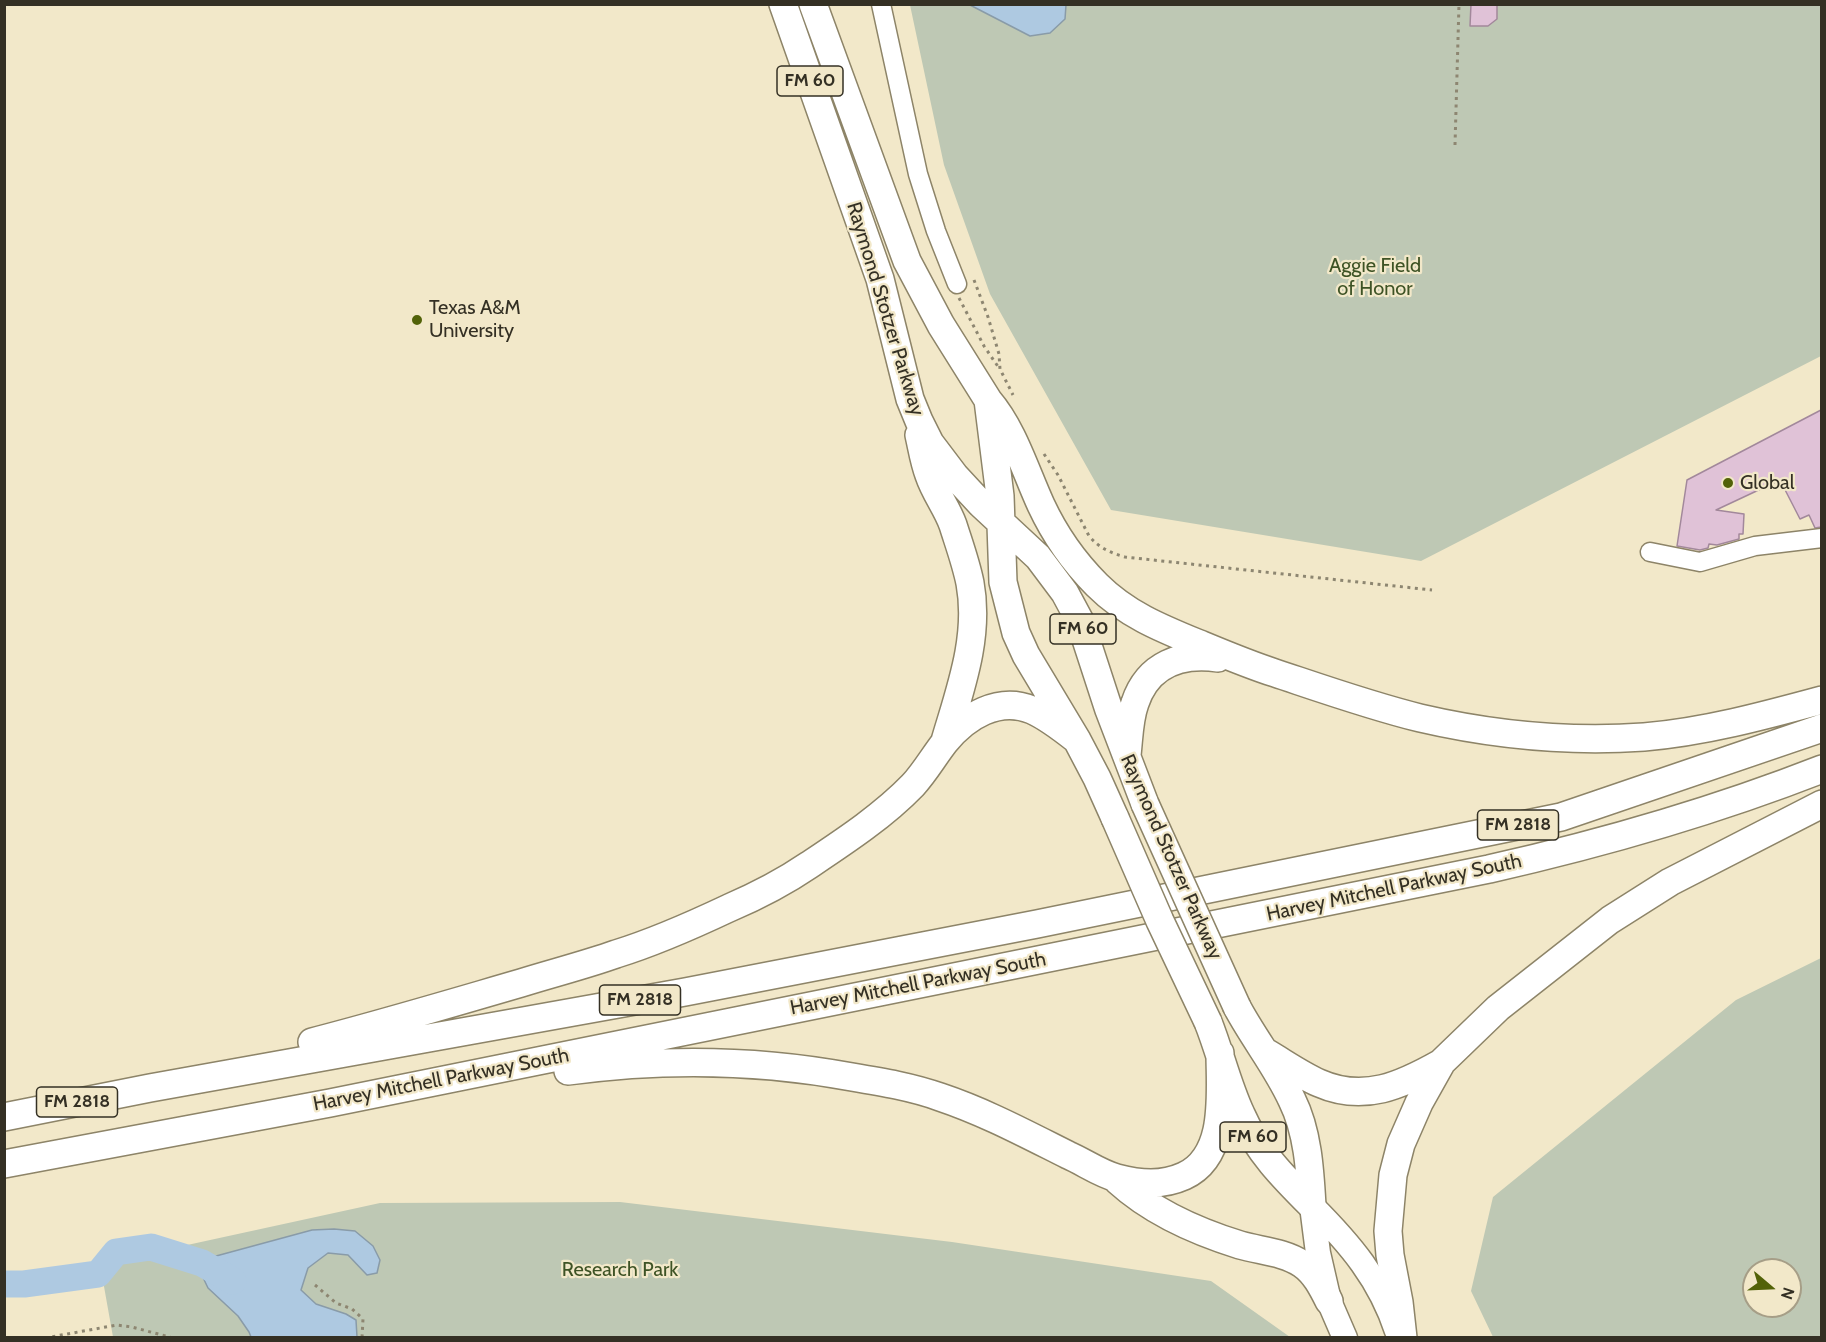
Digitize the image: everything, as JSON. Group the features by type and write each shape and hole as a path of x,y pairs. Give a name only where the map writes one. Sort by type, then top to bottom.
{"highway":[{"name":"Raymond Stotzer Parkway","path":"783,4 880,279 910,399 930,443 955,476 1038,557 1065,593 1080,621 1126,758 1145,804 1238,1007 1293,1101 1300,1122 1310,1175 1312,1206"},
{"name":"Raymond Stotzer Parkway","path":"813,4 907,261 941,325 1001,399 1000,495 1004,582 1017,633 1026,655 1097,778 1160,921 1208,1022 1241,1116 1274,1167 1312,1206"},
{"path":"827,4 876,151 877,180"},
{"path":"910,399 929,476 952,522 970,583 971,639 966,671 945,742"},
{"path":"1001,399 999,413 1042,507 1060,540 1076,562 1098,586 1137,617 1237,661 1364,703 1421,718 1539,737 1645,737 1737,723 1821,700"},
{"path":"1126,758 1135,703 1152,675 1170,662 1191,656 1237,661"},
{"path":"150,1088 271,1052 371,1027 618,954 754,897 806,868 889,807 913,785 945,742 970,717 980,712 1014,705 1030,709 1044,716 1077,740"},
{"name":"Harvey Mitchell Parkway South","path":"4,1117 150,1088 685,993 1561,817 1821,728"},
{"name":"Harvey Mitchell Parkway South","path":"4,1164 330,1102 1489,869 1584,847 1675,821 1754,795 1821,769"},
{"path":"1264,1052 1320,1083 1350,1092 1382,1090 1414,1078 1442,1062 1498,1008 1610,920 1670,882 1821,804"},
{"path":"330,1102 607,1066 669,1061 774,1065 890,1083 940,1097 988,1116 1115,1178 1149,1184 1168,1182 1185,1176 1197,1168 1213,1143 1218,1130 1220,1053"},
{"path":"1401,1338 1399,1302 1388,1231 1393,1175 1401,1144 1419,1103 1442,1062"},
{"path":"1115,1178 1130,1192 1184,1223 1221,1239 1287,1256 1303,1265 1318,1280 1329,1301"}],"main road":[{"name":"Raymond Stotzer Parkway","path":"1312,1206 1318,1253 1329,1301 1345,1338"},
{"name":"Raymond Stotzer Parkway","path":"1312,1206 1352,1247 1367,1268 1391,1313 1401,1338"}],"street":[{"path":"881,4 918,174 936,231 965,281"},
{"path":"1650,552 1700,562 1755,546 1821,538"}],"path":[{"path":"1455,145 1459,4"},
{"path":"965,281 961,303 984,346 1000,369"},
{"path":"965,281 988,316 999,354 1001,399"},
{"path":"1043,453 1058,475 1089,536 1095,543 1114,554 1432,590"},
{"path":"315,1285 336,1303 352,1309 363,1319 362,1338"},
{"path":"45,1338 117,1325 174,1338"}],"green space":[{"name":"Aggie Field of Honor","path":"910,5 1821,5 1821,356 1421,561 1111,510 990,294 944,165"},
{"path":"1821,958 1821,1337 1493,1337 1471,1291 1493,1197 1736,1000"},
{"name":"Research Park","path":"620,1202 952,1242 1211,1281 1290,1337 113,1337 100,1264 380,1203"}],"water":[{"path":"970,5 1066,5 1065,19 1050,33 1030,36"},
{"path":"312,1230 355,1231 373,1246 380,1260 377,1273 367,1275 348,1255 328,1253 308,1268 301,1290 316,1304 346,1314 356,1320 357,1337 251,1337 238,1316 208,1288 199,1269 205,1259"}],"building":[{"path":"1471,4 1497,4 1497,19 1488,26 1470,26"},
{"name":"Global","path":"1821,410 1821,527 1815,528 1809,515 1800,519 1780,480 1716,510 1744,514 1743,534 1739,534 1739,539 1717,545 1709,544 1708,548 1700,550 1677,546 1687,480"}],"waterway":[{"path":"4,1284 24,1284 98,1274 116,1252 151,1247 202,1263 233,1281"}],"place":[{"name":"Texas A&M University","path":"417,320"},
{"name":"Global","path":"1728,483"}]}
